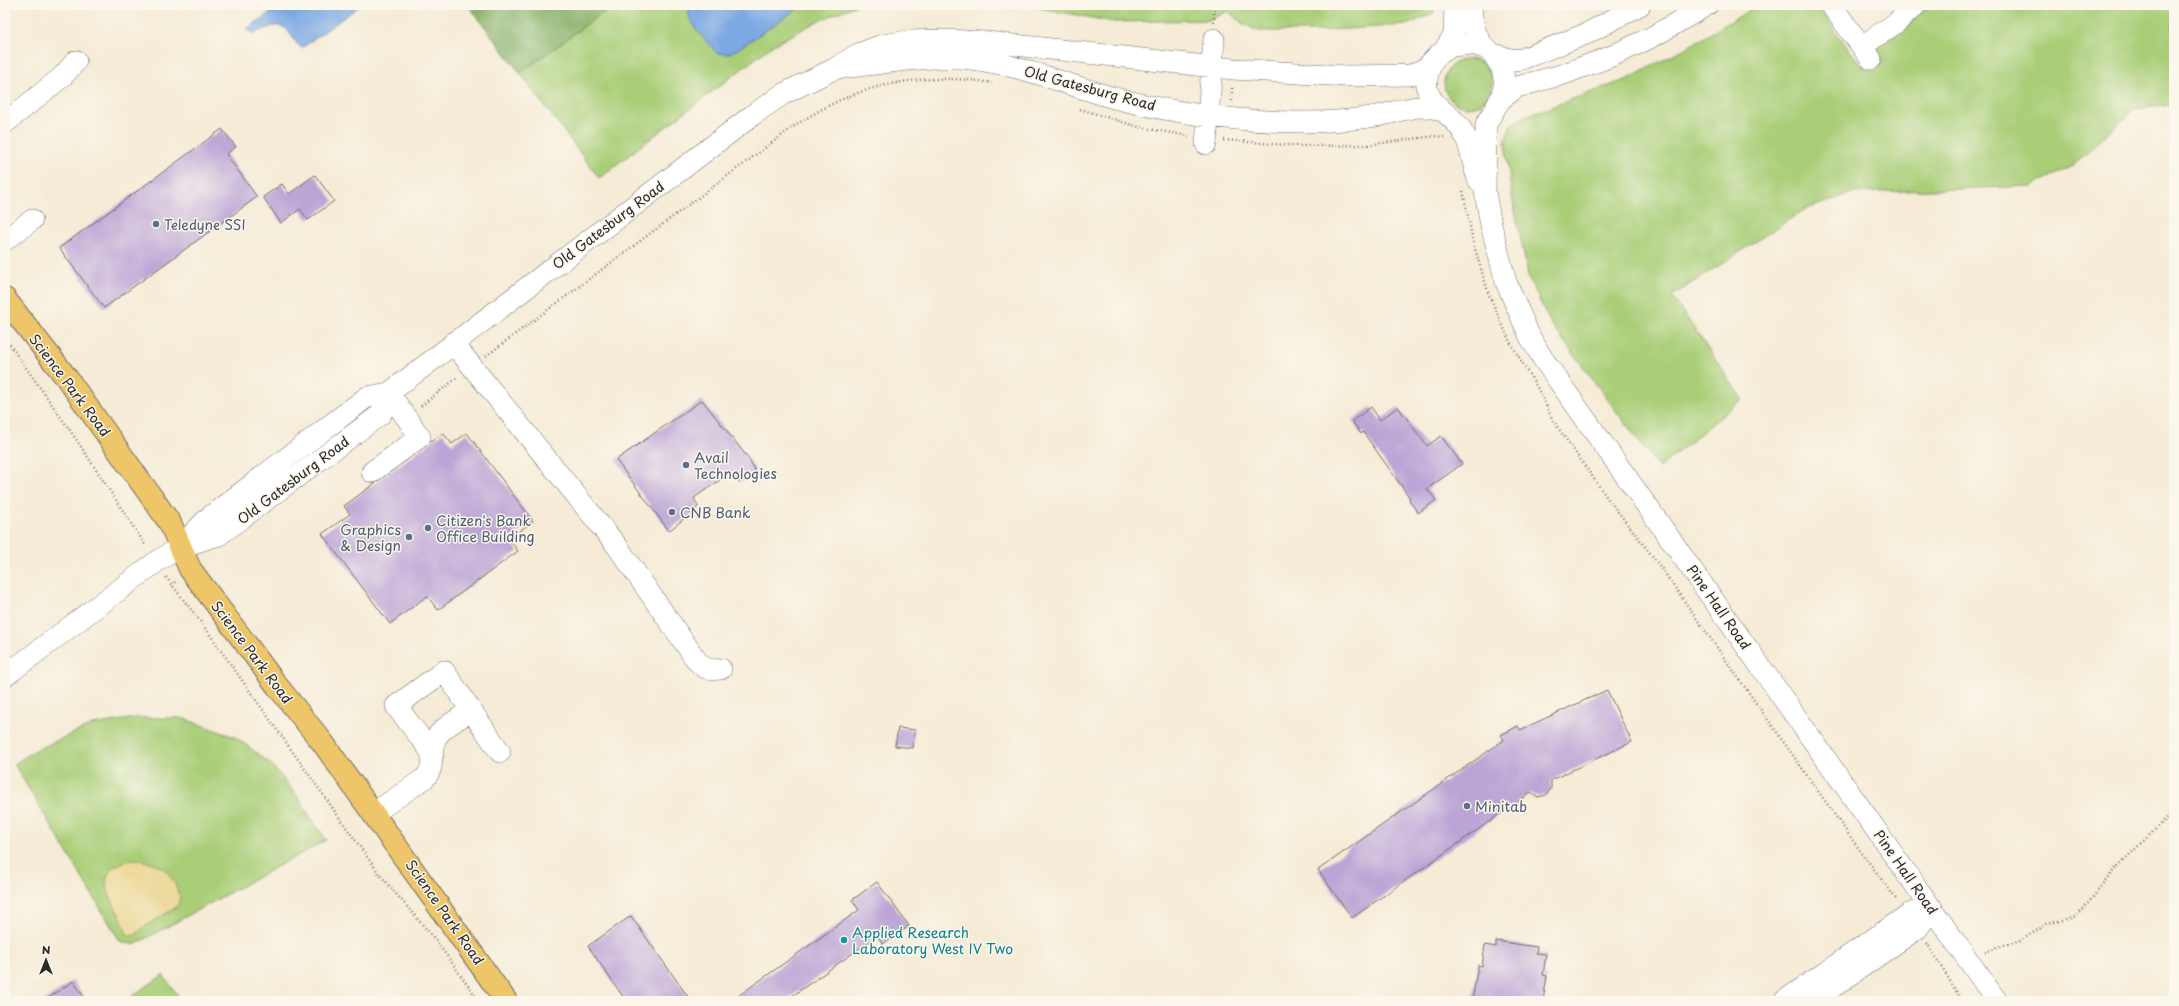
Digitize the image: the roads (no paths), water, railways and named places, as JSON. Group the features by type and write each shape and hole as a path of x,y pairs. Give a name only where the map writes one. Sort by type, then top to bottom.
{"main road":[{"name":"Science Park Road","path":"5,299 66,377 170,522 190,569 278,687 323,743 506,1001"}],"street":[{"name":"Pine Hall Road","path":"1455,5 1454,35 1429,70 1428,88 1432,100 1444,113 1457,123 1466,136 1476,174 1485,192"},
{"name":"Pine Hall Road","path":"1472,5 1474,28 1478,40 1500,64 1504,76 1505,84 1498,104 1486,124 1485,192 1492,232 1506,282 1524,326 1542,359 1997,1001"},
{"name":"Old Gatesburg Road","path":"5,676 156,562 180,547 208,518 367,397 389,392 754,114 809,80 834,69 858,54 882,45 908,41 944,40 988,42 1286,74 1398,76 1420,72 1439,56 1465,43 1514,60 1522,59 1586,34 1640,5"},
{"name":"Old Gatesburg Road","path":"834,69 940,57 978,60 1000,64 1118,98 1208,116 1250,121 1318,122 1372,116 1415,106 1425,106 1461,120 1474,120 1486,115 1508,93 1522,85 1564,74 1612,56 1654,36 1707,5"},
{"path":"1831,5 1866,53 1916,5"},
{"path":"1207,140 1214,39"},
{"path":"5,123 63,76 76,61"},
{"path":"5,240 32,220"},
{"path":"453,343 617,546 697,662 705,669 712,671 721,669"},
{"path":"372,472 420,437 389,392"},
{"path":"433,754 396,706 444,671 500,752"},
{"path":"374,813 425,778 431,772 435,740 439,734 471,710"},
{"path":"1813,1001 1932,908"},
{"path":"1784,1001 1914,921"}],"water":[{"path":"281,5 361,5 302,48 297,44 287,30 281,26 251,33 247,29"},
{"path":"689,5 803,5 738,49 727,54 717,53 697,31 690,18"}],"place":[{"name":"Teledyne SSI","path":"156,224"},
{"name":"Avail Technologies","path":"686,465"},
{"name":"CNB Bank","path":"672,512"},
{"name":"Citizen's Bank Office Building","path":"428,528"},
{"name":"Graphics & Design","path":"409,537"},
{"name":"Minitab","path":"1467,806"},
{"name":"Applied Research Laboratory West IV Two","path":"844,940"}]}
